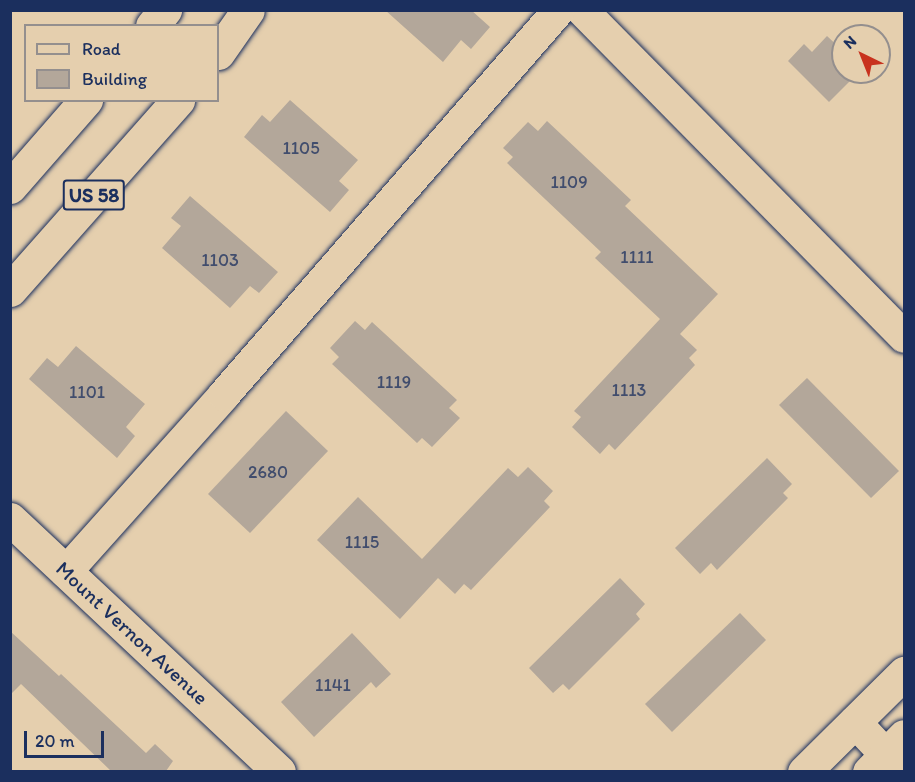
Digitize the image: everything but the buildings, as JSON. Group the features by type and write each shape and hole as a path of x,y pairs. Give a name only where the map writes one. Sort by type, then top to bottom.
{"main road":[{"path":"154,24 165,10"},
{"path":"219,52 248,10"},
{"path":"10,188 84,102"},
{"name":"US 58","path":"10,290 176,102"},
{"name":"Mount Vernon Avenue","path":"10,519 279,771"},
{"path":"804,771 904,673"}],"street":[{"path":"66,572 224,395 559,10"},
{"path":"582,10 904,337"},
{"path":"855,722 890,758"}]}
